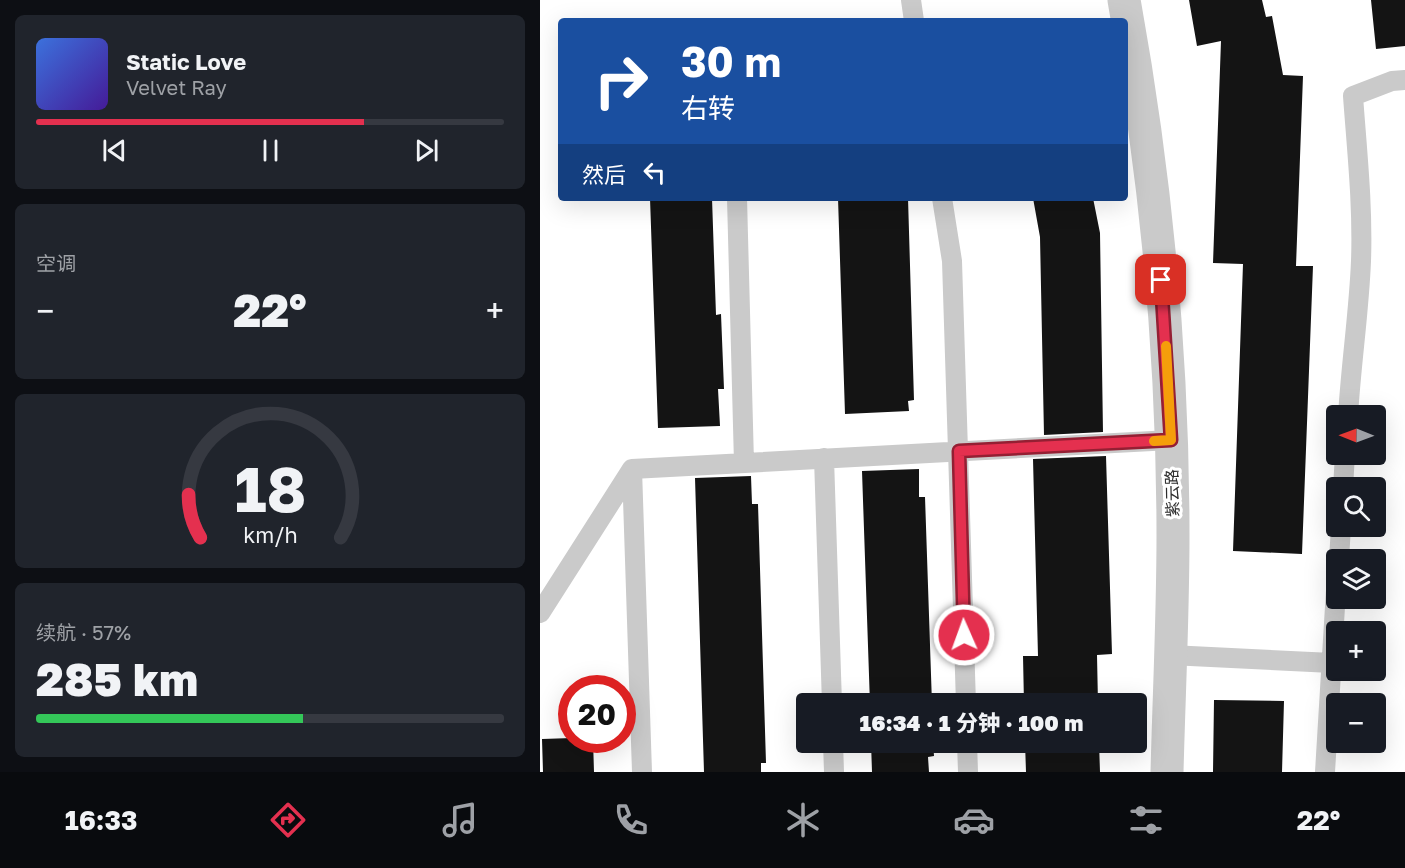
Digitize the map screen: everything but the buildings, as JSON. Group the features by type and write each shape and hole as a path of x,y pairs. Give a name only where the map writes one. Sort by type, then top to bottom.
{"street":[{"name":"紫云路","path":"1124,0 1127,18"},
{"name":"紫云路","path":"1128,26 1150,172 1163,301 1171,440 1173,536 1167,772"}],"lane":[{"path":"911,0 914,18"},
{"path":"1349,405 1361,259 1361,195 1353,96 1392,81 1405,80"},
{"path":"737,201 744,463"},
{"path":"942,201 952,261 966,693"},
{"path":"632,469 1171,440"},
{"path":"824,458 832,693"},
{"path":"540,613 632,469"},
{"path":"632,469 642,772"},
{"path":"1170,655 1326,663"},
{"path":"1324,772 1331,681"},
{"path":"833,753 834,772"},
{"path":"967,753 968,772"}],"slow traffic":[{"path":"1154,441 1171,440 1166,346"}],"route":[{"path":"964,635 959,451 1171,440 1161,280"}]}
